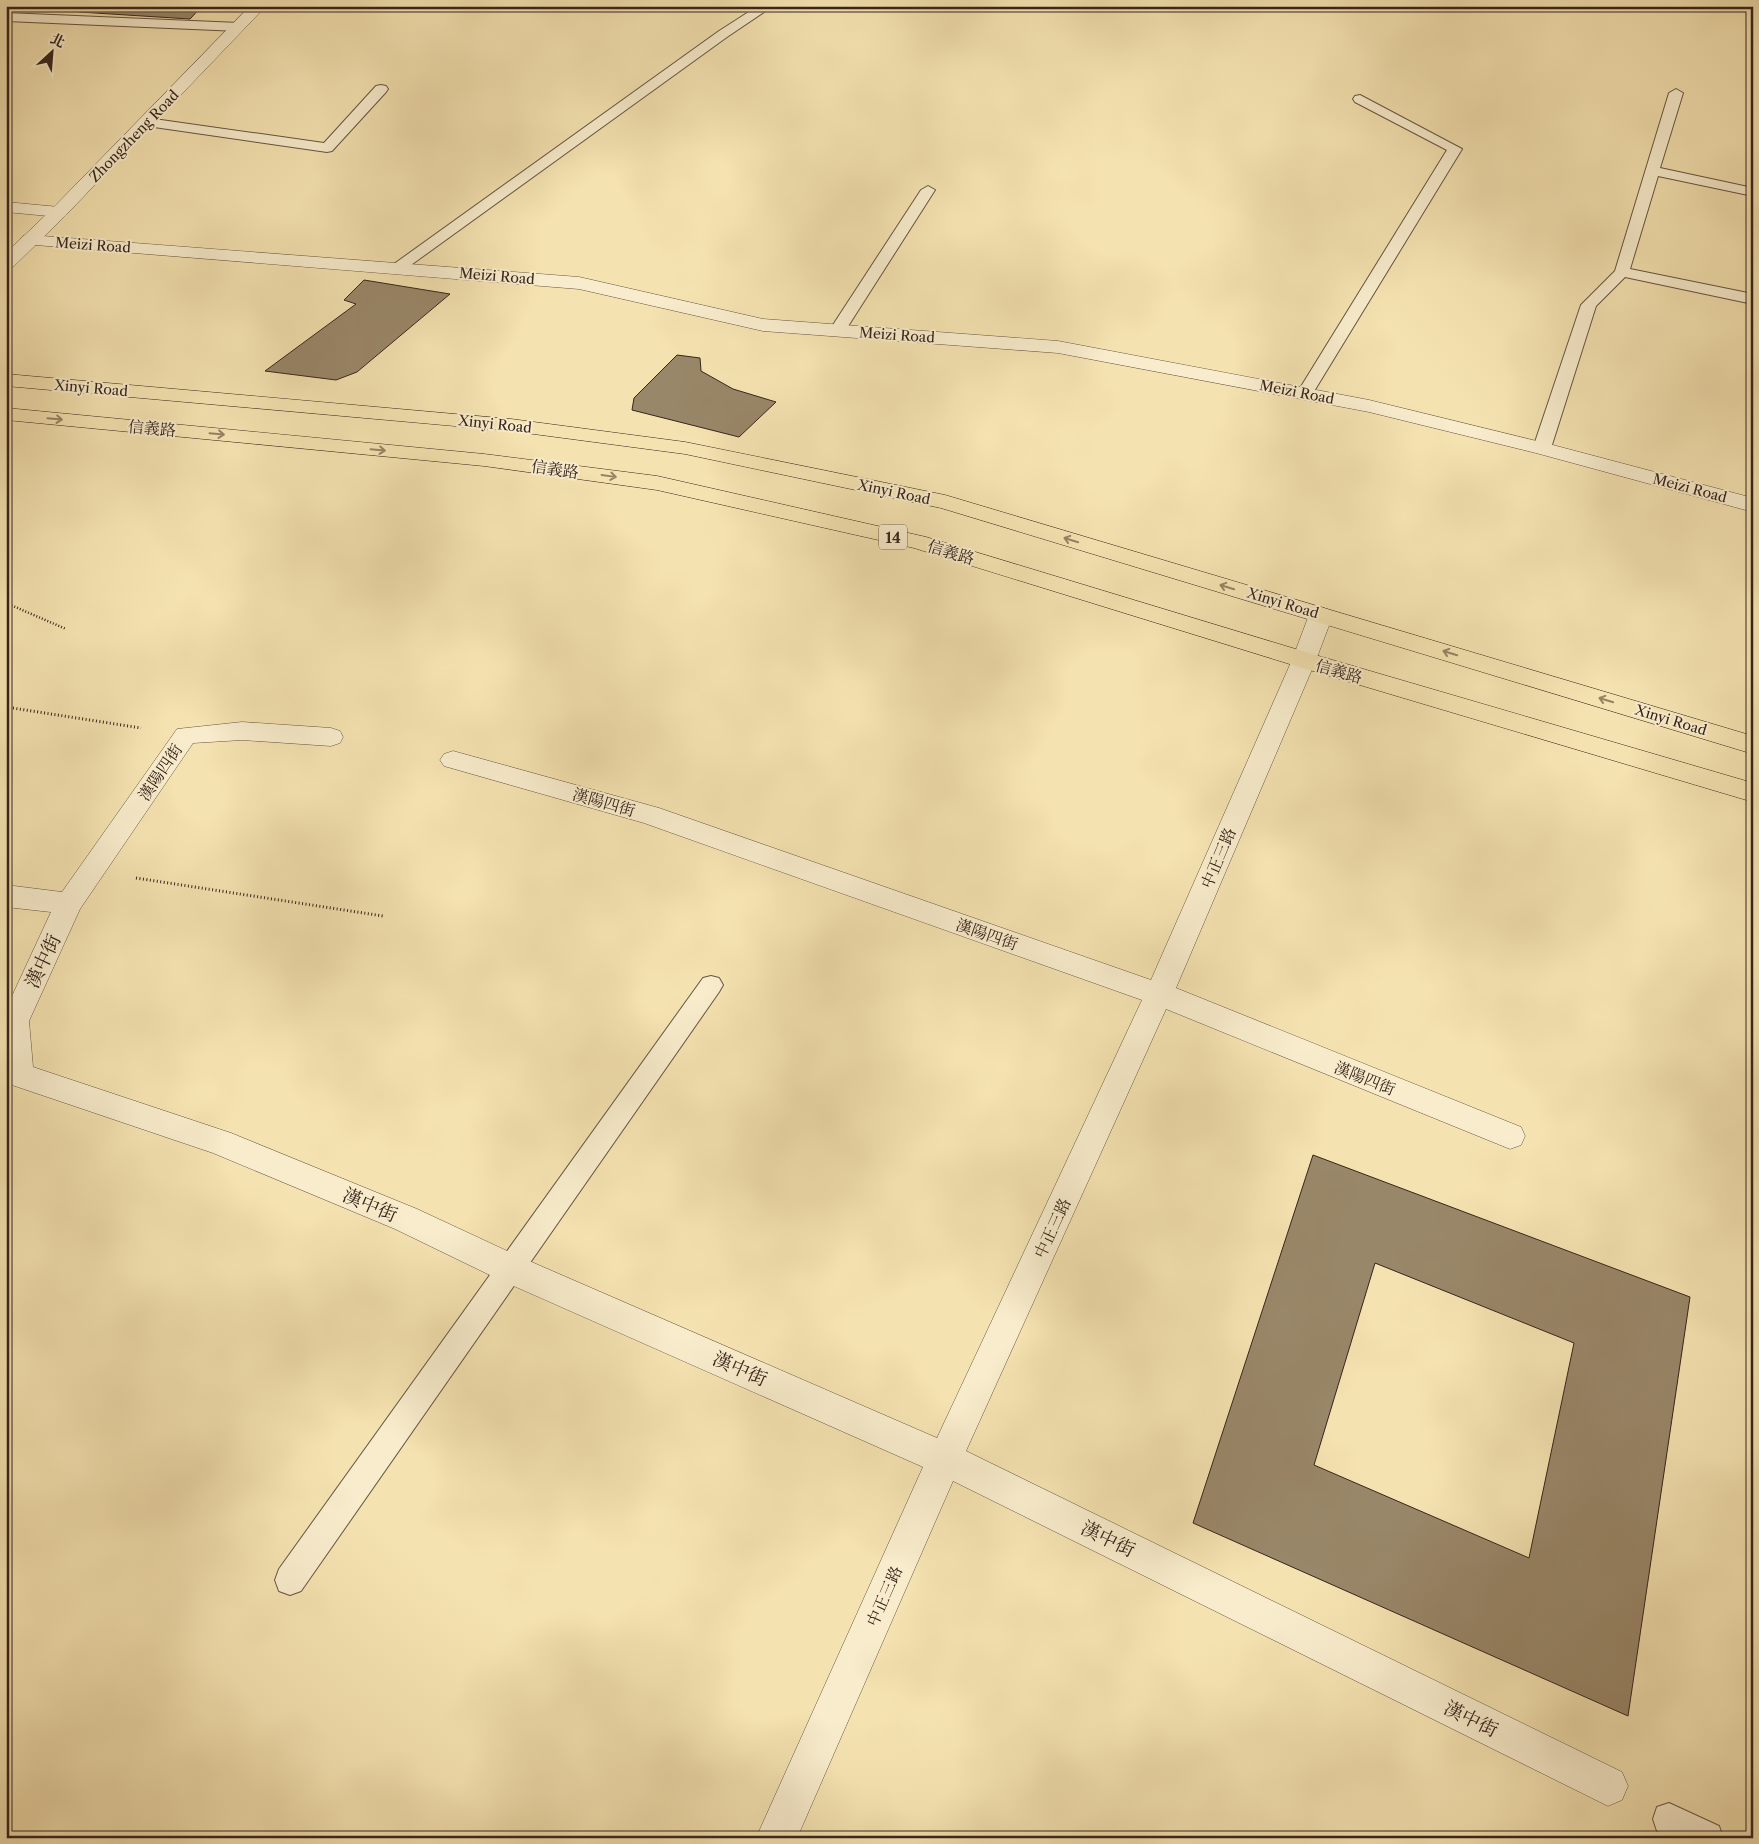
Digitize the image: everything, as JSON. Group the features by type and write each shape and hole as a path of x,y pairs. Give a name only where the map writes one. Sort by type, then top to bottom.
{"main road":[{"name":"Xinyi Road","path":"6,380 511,425 685,448 945,502 1753,745"},
{"name":"信義路","path":"6,414 484,460 657,483 918,542 1304,660 1753,793"}],"street":[{"name":"Zhongzheng Road","path":"6,263 148,122 258,6"},
{"path":"6,207 59,212"},
{"name":"Meizi Road","path":"29,240 578,282 763,325 1058,347 1369,406 1542,448 1753,505"},
{"name":"中正三路","path":"776,1838 945,1459 1159,994 1304,660 1320,614"},
{"name":"漢陽四街","path":"69,904 186,735 242,730 331,737"},
{"name":"漢陽四街","path":"453,760 650,815 1159,994 1510,1136"},
{"path":"6,896 69,904"},
{"name":"漢中街","path":"69,904 15,1021 18,1075 220,1142 406,1219 509,1268 945,1459 1608,1786"}],"lane":[{"path":"399,267 723,34 767,6"},
{"path":"6,17 239,27"},
{"path":"148,122 327,148 381,89"},
{"path":"1542,448 1589,305 1622,272 1676,93"},
{"path":"1305,393 1455,149 1360,98"},
{"path":"1652,171 1753,192"},
{"path":"837,331 928,190"},
{"path":"1622,272 1753,299"},
{"path":"290,1580 711,985"},
{"path":"1669,1819 1707,1838"}],"path":[{"path":"6,604 66,629"},
{"path":"6,707 186,735"},
{"path":"91,871 383,916"}],"building":[{"path":"86,6 202,6 190,19 79,12"},
{"path":"364,280 450,294 357,372 336,380 265,371 356,304 344,300"},
{"path":"677,355 700,358 701,371 733,389 776,402 739,437 632,410 634,398"},
{"path":"1313,1155 1690,1297 1628,1716 1193,1523","holes":["1375,1263 1574,1343 1529,1558 1314,1465"]}]}
